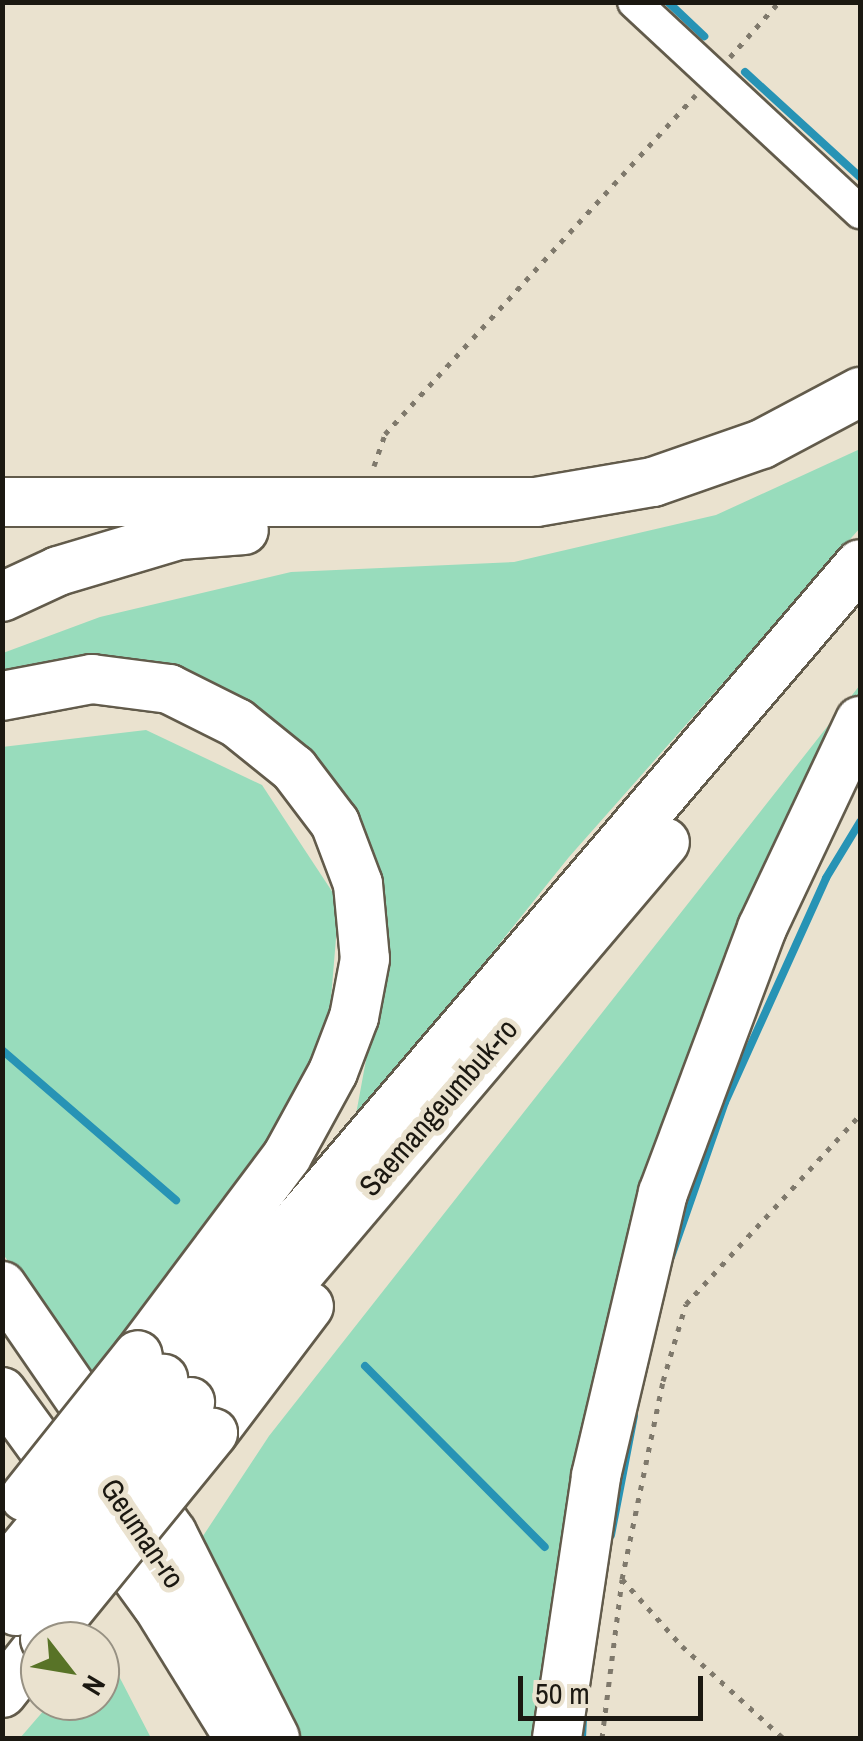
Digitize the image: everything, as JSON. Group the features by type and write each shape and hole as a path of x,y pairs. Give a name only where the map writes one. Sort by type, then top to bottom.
{"highway":[{"path":"2,597 58,571 178,535 536,502 653,482 762,444 860,392"},
{"path":"2,502 536,502"},
{"name":"Saemangeumbuk-ro","path":"26,1621 176,1392 860,564"},
{"name":"Saemangeumbuk-ro","path":"176,1392 613,905 860,604"},
{"path":"2,696 92,679 169,689 238,724 294,769 336,823 358,884 365,959 354,1017 333,1072 287,1156 176,1392 2,1524"},
{"path":"557,1738 596,1476 663,1192 762,928 860,721"},
{"path":"2,1286 172,1533 273,1738"},
{"name":"Geuman-ro","path":"2,1336 166,1566 273,1738"},
{"path":"5,1396 206,1738"},
{"path":"5,1396 158,1606 238,1738"},
{"name":"Saemangeumbuk-ro","path":"2,1693 20,1638"}],"street":[{"path":"634,2 860,212"}],"path":[{"path":"368,483 385,434 779,2"},
{"path":"602,1738 622,1578 663,1380 686,1304 860,1115"},
{"path":"622,1578 682,1646 782,1738"}],"green space":[{"path":"860,449 860,528 569,857 354,1125 385,957 268,718 3,680 3,653 100,617 291,572 514,562 716,515"},
{"path":"860,685 860,700 681,1077 561,1545 544,1738 285,1738 201,1539 269,1436"},
{"path":"146,730 262,785 339,902 327,1047 230,1211 93,1380 3,1254 2,747"},
{"path":"120,1678 151,1738 20,1738 35,1721 120,1721"}],"waterway":[{"path":"668,2 704,36"},
{"path":"745,72 860,177"},
{"path":"671,1257 725,1102 826,878 860,822"},
{"path":"2,1050 176,1200"},
{"path":"365,1366 545,1547"},
{"path":"611,1535 634,1416"},
{"path":"582,1738 583,1721"}]}
